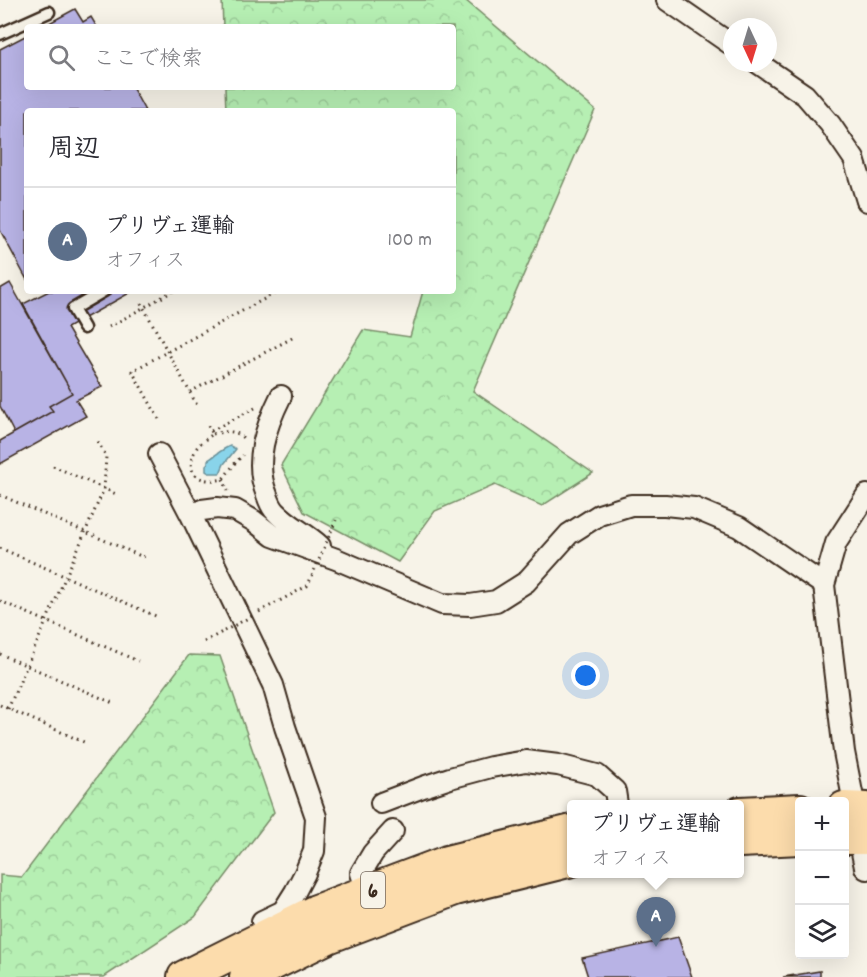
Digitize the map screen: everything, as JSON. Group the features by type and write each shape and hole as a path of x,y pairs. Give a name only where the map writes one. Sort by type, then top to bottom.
{"main road":[{"path":"744,813 795,810"},
{"name":"6","path":"187,975 316,911 447,862 567,832"},
{"path":"744,841 795,838"},
{"name":"6","path":"246,977 328,937 455,889 567,861"}],"street":[{"path":"667,0 723,39"},
{"path":"771,72 805,95 830,124 854,159 867,201"},
{"path":"281,396 270,419 263,443 261,468 264,489 273,510 336,559"},
{"path":"159,454 191,514 273,685 316,818 314,850 305,873 283,910 230,939 187,975"},
{"path":"858,830 844,752 824,585 836,543 867,495"},
{"path":"191,514 217,508 235,510 273,536 336,559 442,604 470,605 496,601 526,582 569,534 599,515 631,505 694,508 739,527 824,585"},
{"path":"381,803 450,778 526,761 558,765 597,775 615,791 616,800"},
{"path":"367,892 361,873 373,853 393,831"}],"lane":[{"path":"0,34 49,12"},
{"path":"84,328 73,309 99,294"}],"path":[{"path":"109,327 168,294"},
{"path":"159,419 132,371 274,294"},
{"path":"141,303 198,407"},
{"path":"190,392 296,336"},
{"path":"212,433 240,434 244,437 246,451 223,479 207,481 200,479 192,470 191,463 195,451 212,433 256,408"},
{"path":"208,426 212,433"},
{"path":"8,709 104,489 106,456 96,439"},
{"path":"53,466 116,494"},
{"path":"0,495 143,557 148,554"},
{"path":"204,642 307,586 336,520"},
{"path":"0,548 158,617"},
{"path":"0,601 138,662"},
{"path":"0,654 113,703"},
{"path":"0,705 86,743"}],"green space":[{"path":"222,0 465,0 595,110 473,391 593,473 542,506 495,485 435,511 398,562 304,512 281,465 363,330 410,337 422,294 456,294 456,108 226,108 225,90 456,90 456,24 223,24"},
{"path":"189,655 220,656 274,812 195,917 104,977 0,977 0,875 22,877"}],"water":[{"path":"230,446 236,449 220,473 206,471 208,460"}],"building":[{"path":"75,9 83,22 91,17 95,24 48,24"},
{"path":"24,37 24,90 134,90 143,108 24,108 24,274 0,230 0,49"},
{"path":"10,283 72,393 49,406 53,411 14,433 0,406 0,289"},
{"path":"43,294 128,294 67,328 102,387 76,400 86,416 0,464 0,441 53,411 49,406 72,393 23,304"},
{"path":"678,937 692,977 588,977 582,958"},
{"path":"820,971 820,977 783,977"}],"place":[{"name":"プリヴェ運輸","path":"656,947"}]}
